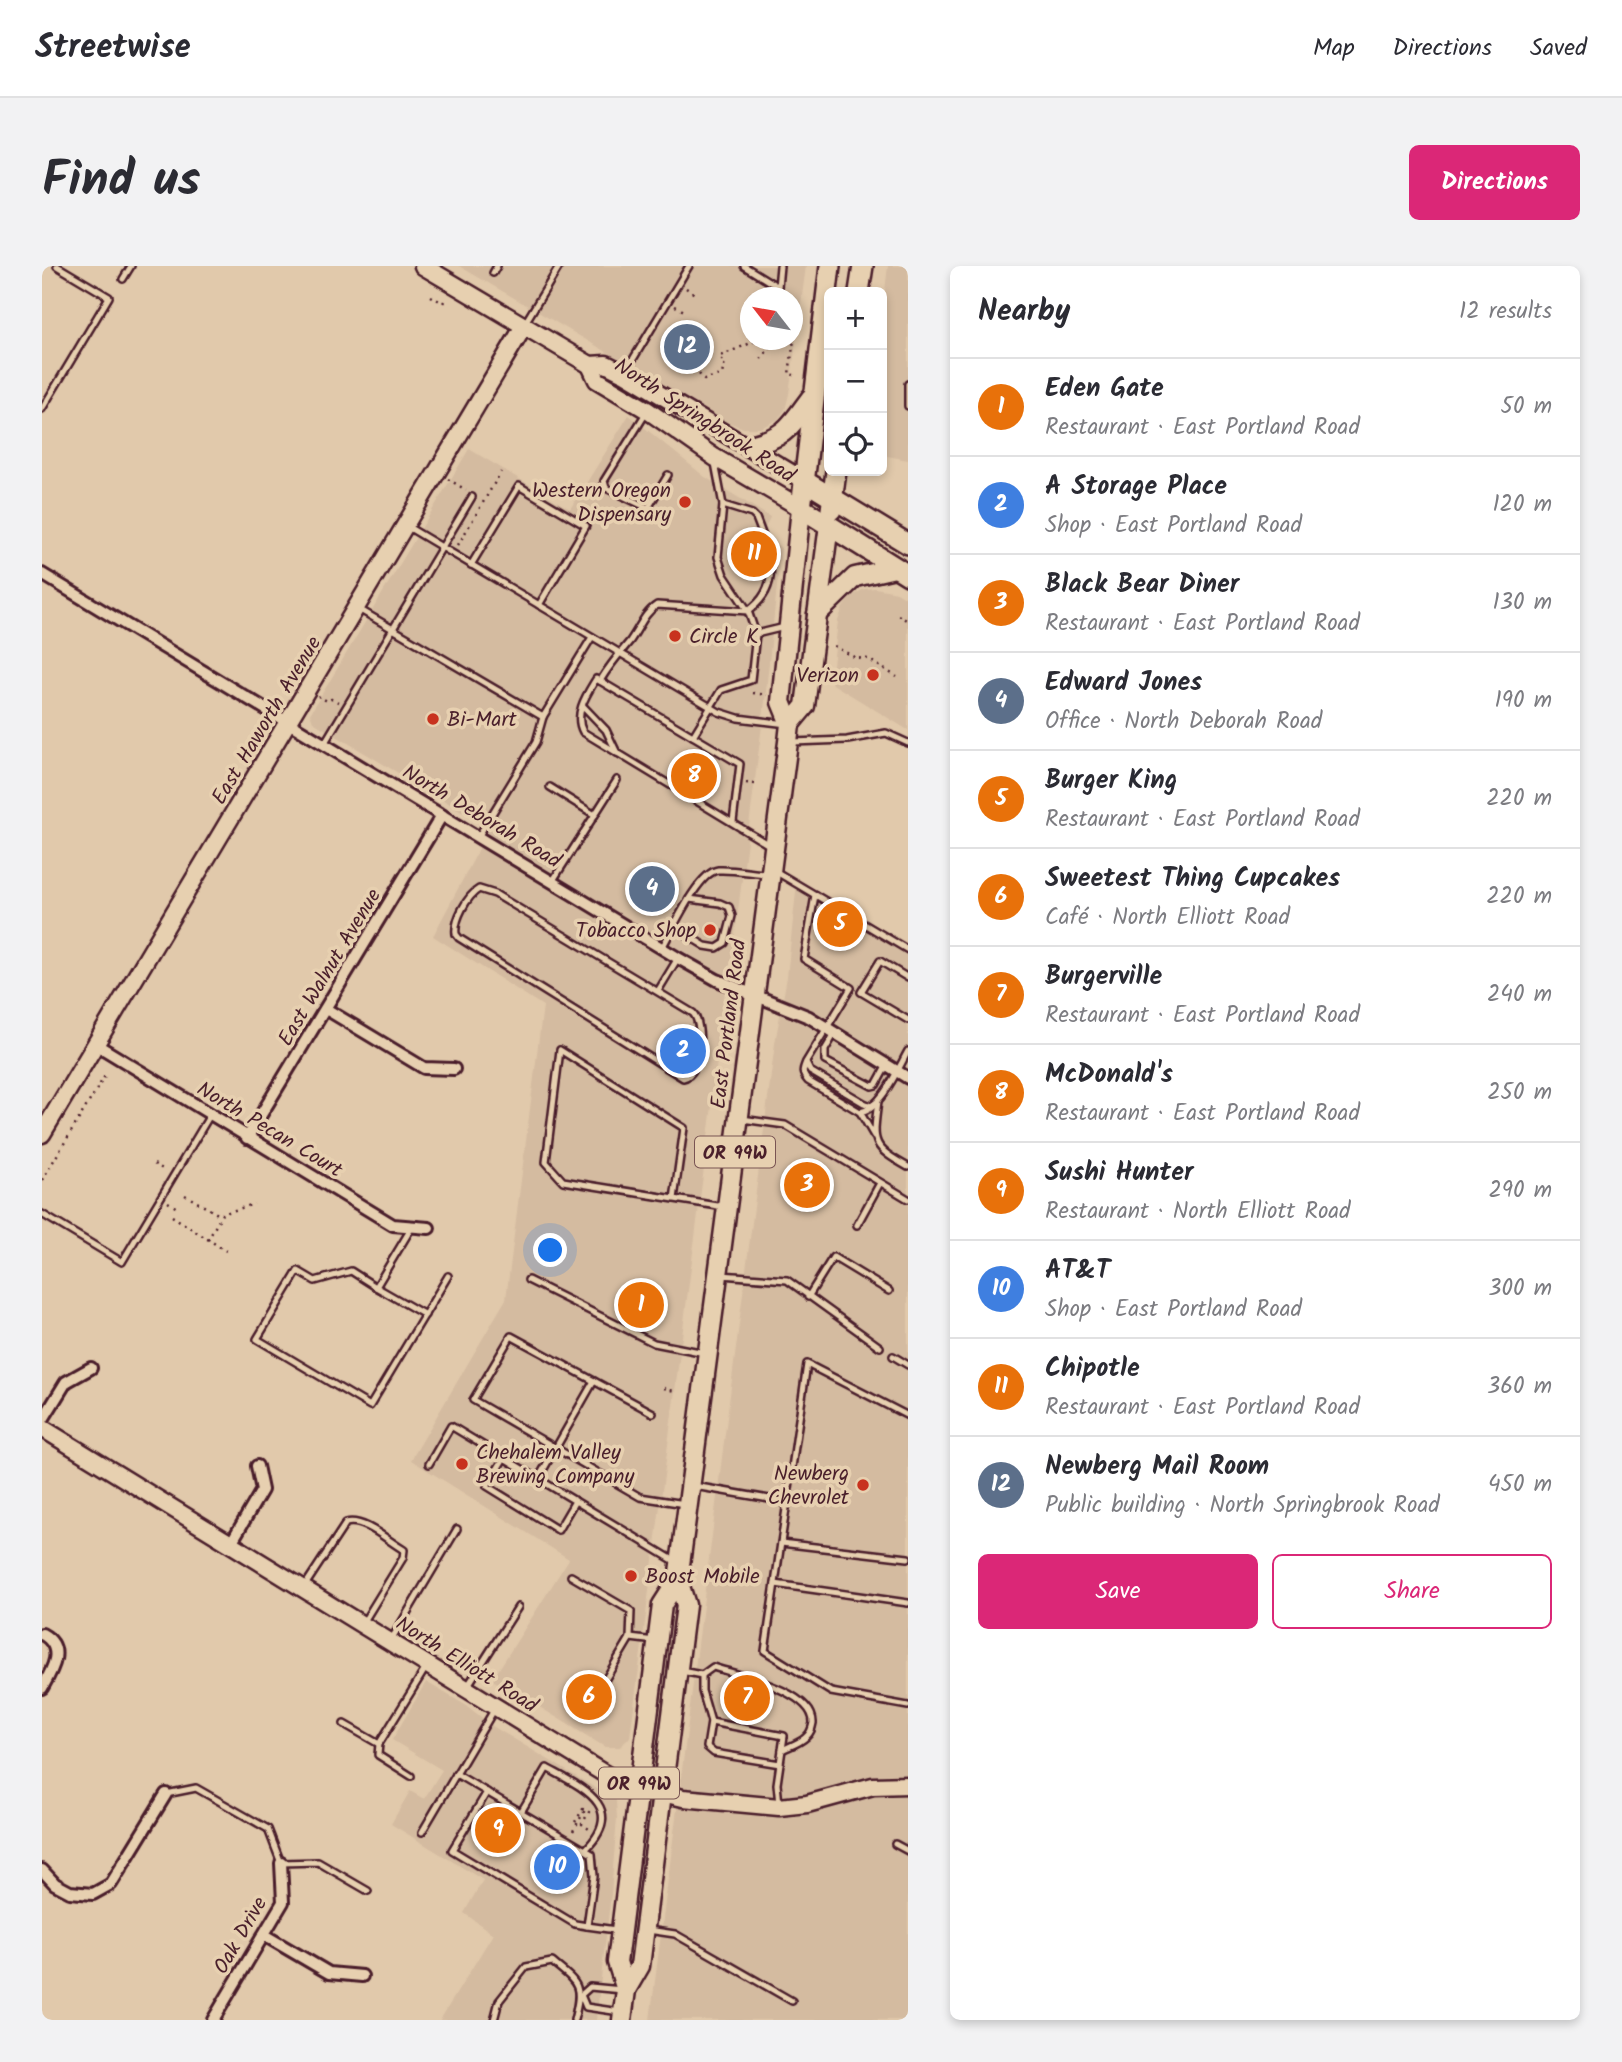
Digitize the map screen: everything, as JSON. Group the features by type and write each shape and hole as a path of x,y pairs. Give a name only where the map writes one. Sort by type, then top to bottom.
{"highway":[{"name":"East Portland Road","path":"800,508 830,266"},
{"path":"860,287 863,266"},
{"path":"748,446 769,441 784,433 814,394"},
{"name":"East Portland Road","path":"829,525 835,476"},
{"name":"North Springbrook Road","path":"803,480 908,544"},
{"name":"North Springbrook Road","path":"800,508 902,572"}],"main road":[{"name":"East Portland Road","path":"625,1990 640,1966 645,1930 686,1605 679,1572 789,733 781,702 800,508"},
{"name":"East Portland Road","path":"789,733 805,706 829,525"},
{"path":"817,614 855,577 902,572"},
{"name":"East Portland Road","path":"622,2016 625,1990 617,1962 638,1787 662,1605 679,1572"}],"street":[{"name":"North Springbrook Road","path":"423,266 590,365 606,364 624,373 803,480"},
{"name":"East Haworth Avenue","path":"42,1134 524,326"},
{"name":"North Springbrook Road","path":"590,365 597,380 647,410 714,457 800,508"},
{"name":"North Deborah Road","path":"42,574 678,958 717,980 809,1017 908,1078"},
{"name":"East Walnut Avenue","path":"247,1138 442,815"},
{"path":"326,1009 424,1068 454,1069"},
{"name":"North Pecan Court","path":"97,1045 393,1225 429,1228"},
{"path":"42,1421 66,1382 91,1368"},
{"name":"North Elliott Road","path":"42,1428 429,1663 618,1782 683,1798 779,1807 807,1804 873,1786 908,1785"},
{"path":"231,1543 262,1490 257,1465"},
{"path":"42,1633 50,1638 57,1649 56,1661 47,1670 42,1688"},
{"path":"42,1870 55,1884 70,1892 93,1894 111,1884 166,1794"},
{"name":"Oak Drive","path":"213,2020 283,1902 281,1863"},
{"path":"264,1935 329,1973 362,1976"}],"lane":[{"path":"42,409 109,297 57,266"},
{"path":"123,279 131,266"},
{"path":"493,273 497,266"},
{"path":"624,373 690,266"},
{"path":"744,266 778,287 780,266"},
{"path":"524,326 559,267"},
{"path":"908,384 908,406"},
{"path":"647,410 604,481 607,488 648,508 668,475"},
{"path":"693,736 721,690 751,680 757,634 748,611 724,575 718,557 723,505 714,457"},
{"path":"471,565 519,485 586,526 539,605"},
{"path":"324,744 472,497"},
{"path":"600,681 650,610 657,605 748,611 764,598 769,586 771,562 756,518 752,514 723,505"},
{"path":"407,526 710,707 789,733 848,740 887,733 908,743"},
{"path":"357,608 543,717"},
{"path":"757,634 789,626"},
{"path":"478,837 536,742 543,717 592,637"},
{"path":"733,822 740,764 596,679 579,719 583,732 774,848"},
{"path":"583,706 606,730 617,753"},
{"path":"552,882 617,780"},
{"path":"550,787 594,815"},
{"path":"662,948 689,899 706,876 715,870 770,872 815,895 908,950"},
{"path":"486,889 658,991 698,1019 700,1028 697,1065 689,1077 683,1078 459,938 456,934 456,922 474,892 486,889"},
{"path":"815,895 804,959 908,1020"},
{"path":"674,927 705,946 717,948 725,943 732,916 729,907 720,903 689,899"},
{"path":"658,991 678,958"},
{"path":"861,992 880,961 908,978"},
{"path":"851,988 831,1031 825,1050 825,1061 872,1086 908,1052"},
{"path":"831,1031 802,1070 808,1081 860,1112 878,1147 908,1167"},
{"path":"674,1199 684,1128 560,1050 546,1162 563,1181 674,1199 727,1207"},
{"path":"806,1062 810,1071 868,1105 878,1101"},
{"path":"860,1112 872,1109 878,1101 892,1068"},
{"path":"874,1136 878,1101"},
{"path":"42,1214 122,1262 210,1115"},
{"path":"739,1118 785,1125 908,1199"},
{"path":"857,1225 880,1182"},
{"path":"376,1287 412,1227"},
{"path":"808,1297 833,1257 889,1291"},
{"path":"425,1315 351,1271 315,1281 298,1271 257,1339 370,1406 425,1315 448,1276"},
{"path":"718,1275 787,1280 880,1347"},
{"path":"528,1280 654,1343 708,1353"},
{"path":"653,1413 511,1336 473,1400 640,1497 689,1495 787,1502"},
{"path":"893,1356 908,1365"},
{"path":"908,1416 807,1364 765,1651 831,1692 908,1706"},
{"path":"538,1479 594,1381"},
{"path":"429,1464 451,1426 575,1501 679,1572"},
{"path":"504,1458 486,1486 558,1530 575,1501"},
{"path":"304,1587 346,1523 353,1521 362,1524 404,1550 403,1558 363,1623"},
{"path":"391,1640 457,1529"},
{"path":"780,1544 908,1558"},
{"path":"571,1576 631,1611 631,1638 602,1685"},
{"path":"775,1584 908,1603"},
{"path":"467,1688 517,1606"},
{"path":"631,1638 657,1642"},
{"path":"411,1776 377,1755 379,1744 429,1663"},
{"path":"678,1670 702,1675 713,1667 777,1687 809,1708 813,1718 812,1729 806,1738 782,1750"},
{"path":"702,1675 702,1690 711,1723 707,1747 714,1753 780,1764"},
{"path":"422,1832 496,1707"},
{"path":"711,1723 784,1736 777,1784 779,1807"},
{"path":"344,1724 379,1744"},
{"path":"521,1812 547,1768 585,1790 594,1796 601,1809 602,1820 599,1831 585,1850"},
{"path":"456,1774 592,1854 594,1876 587,1926"},
{"path":"166,1794 196,1788 268,1829 281,1863 318,1862 368,1891"},
{"path":"487,1792 452,1850 575,1924 621,1930"},
{"path":"895,1844 908,1852"},
{"path":"645,1930 675,1934 792,2001"},
{"path":"494,2020 499,2001 526,1967 552,1962 573,1980 586,2007 622,2016"},
{"path":"575,2020 581,1995 590,1987 625,1990"}],"path":[{"path":"685,288 696,295"},
{"path":"431,296 443,303 446,298"},
{"path":"675,306 686,312"},
{"path":"699,374 704,380 722,374 725,362 720,356 740,348"},
{"path":"761,359 768,350"},
{"path":"792,350 789,374 794,375"},
{"path":"458,545 501,472"},
{"path":"898,615 908,621"},
{"path":"834,646 856,658 868,659 897,677"},
{"path":"753,693 768,695"},
{"path":"318,696 327,701 331,699"},
{"path":"696,760 702,749"},
{"path":"745,783 756,784"},
{"path":"42,1180 106,1074"},
{"path":"154,1164 166,1171"},
{"path":"185,1195 221,1216"},
{"path":"166,1201 177,1208"},
{"path":"208,1240 221,1216 254,1204"},
{"path":"172,1216 226,1251"},
{"path":"664,1388 677,1392"},
{"path":"575,1822 583,1809 585,1810"},
{"path":"585,1810 589,1812 582,1824 589,1829 593,1822"},
{"path":"571,1835 585,1810"},
{"path":"558,1857 564,1849"}],"shaded area":[{"path":"459,266 806,266 803,289 740,287 740,350 795,350 785,410 777,420 760,428 744,428 727,422"},
{"path":"888,266 908,266 908,460 887,456 885,287"},
{"path":"629,415 705,477 770,517 765,528 769,537 781,548 764,710 733,949 721,1012 715,1083 630,1737 620,1747 605,1747 492,1680 569,1559 411,1460 506,1299 543,1006 433,936 490,828 313,722 310,714 469,449 570,509"},
{"path":"864,589 897,592 908,599 908,730 831,683 838,621 843,607 852,596"},
{"path":"797,882 908,945 908,2020 650,2020 775,1043 787,977"},
{"path":"426,1682 467,1706 494,1727 602,1792 607,1792 616,1800 611,1894 596,2020 440,2020 493,1934 464,1913 483,1880 391,1824 410,1791 424,1799 442,1770 392,1740"}],"place":[{"name":"Newberg Mail Room","path":"687,347"},
{"name":"Western Oregon Dispensary","path":"685,502"},
{"name":"Chipotle","path":"754,554"},
{"name":"Circle K","path":"675,636"},
{"name":"Verizon","path":"873,675"},
{"name":"Bi-Mart","path":"433,719"},
{"name":"McDonald's","path":"694,776"},
{"name":"Edward Jones","path":"652,889"},
{"name":"Burger King","path":"840,924"},
{"name":"Tobacco Shop","path":"710,930"},
{"name":"A Storage Place","path":"683,1051"},
{"name":"Black Bear Diner","path":"807,1185"},
{"name":"Eden Gate","path":"641,1305"},
{"name":"Chehalem Valley Brewing Company","path":"462,1464"},
{"name":"Newberg Chevrolet","path":"863,1485"},
{"name":"Boost Mobile","path":"631,1576"},
{"name":"Sweetest Thing Cupcakes","path":"589,1697"},
{"name":"Burgerville","path":"747,1698"},
{"name":"Sushi Hunter","path":"498,1830"},
{"name":"AT&T","path":"557,1867"}]}
